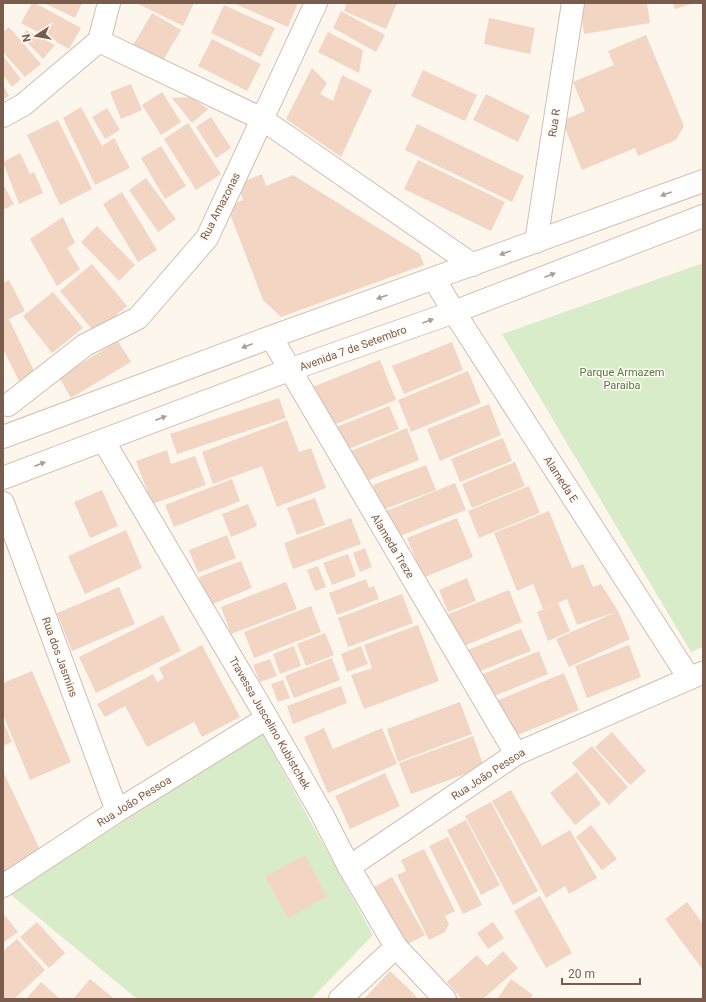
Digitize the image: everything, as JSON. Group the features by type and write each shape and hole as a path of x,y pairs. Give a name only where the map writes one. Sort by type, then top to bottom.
{"street":[{"path":"3,116 23,105 98,41 109,3"},
{"name":"Rua Amazonas","path":"6,399 85,345 138,318 207,238 316,3"},
{"name":"Rua R","path":"536,242 572,3"},
{"path":"98,41 262,119 473,265"},
{"path":"3,437 271,337 703,181"},
{"name":"Avenida 7 de Setembro","path":"3,478 289,370 454,312 703,216"},
{"name":"Alameda E","path":"434,279 454,312 696,675"},
{"name":"Alameda Treze","path":"271,337 516,754"},
{"path":"3,429 6,399"},
{"name":"Travessa Juscelino Kubistchek","path":"103,440 267,718 396,947 445,999"},
{"name":"Rua dos Jasmins","path":"3,503 118,811"},
{"name":"Rua João Pessoa","path":"349,866 516,754 696,675"},
{"name":"Rua João Pessoa","path":"3,886 118,811 267,718"},
{"path":"340,999 396,947"}],"green space":[{"name":"Parque Armazem Paraiba","path":"703,263 703,647 691,652 502,334"},
{"path":"262,733 373,935 311,999 137,999 10,894"}],"building":[{"path":"32,3 35,3 81,28 69,49 21,23"},
{"path":"44,3 82,3 75,18"},
{"path":"136,3 194,3 183,26"},
{"path":"233,3 298,3 288,27"},
{"path":"347,3 397,3 386,29 344,11"},
{"path":"580,3 647,3 650,23 584,34"},
{"path":"673,3 695,3 675,9"},
{"path":"224,5 275,28 261,57 211,33"},
{"path":"341,11 385,35 376,52 333,28"},
{"path":"152,13 181,30 162,62 133,45"},
{"path":"489,18 535,28 530,54 484,44"},
{"path":"9,27 41,64 25,77 3,52 3,32"},
{"path":"26,30 55,45 43,59 22,37"},
{"path":"328,32 363,50 359,73 318,52"},
{"path":"646,35 684,126 676,140 638,156 635,148 582,170 562,121 585,111 573,82 614,65 608,51"},
{"path":"212,39 261,64 247,91 198,66"},
{"path":"3,56 21,79 12,87 3,75"},
{"path":"312,68 327,83 320,94 333,101 342,75 372,90 341,157 286,119"},
{"path":"423,70 477,95 465,121 411,96"},
{"path":"131,84 142,110 121,119 110,92"},
{"path":"3,85 9,96 3,100"},
{"path":"162,92 181,122 161,135 142,105"},
{"path":"486,94 530,116 518,142 473,120"},
{"path":"191,97 208,109 192,123 172,98"},
{"path":"81,107 102,146 114,138 130,168 95,185 63,118"},
{"path":"107,108 120,130 105,139 92,117"},
{"path":"211,117 231,148 216,158 196,127"},
{"path":"58,120 92,189 60,205 27,135"},
{"path":"188,123 221,174 196,190 164,139"},
{"path":"417,124 524,176 512,202 405,150"},
{"path":"161,146 186,186 165,199 141,158"},
{"path":"20,153 30,174 34,172 43,193 19,204 3,162"},
{"path":"418,160 505,202 491,231 404,189"},
{"path":"262,174 266,186 293,175 420,254 424,265 281,317 263,300 227,206 243,200 237,184"},
{"path":"146,178 176,219 158,232 129,190"},
{"path":"3,184 14,204 3,210"},
{"path":"122,192 157,250 138,262 103,204"},
{"path":"63,217 75,243 67,248 80,269 57,286 30,239"},
{"path":"97,226 135,265 119,281 81,242"},
{"path":"92,264 127,306 95,333 60,291"},
{"path":"9,280 25,311 9,319 34,371 19,381 3,349 3,283"},
{"path":"53,292 83,328 52,353 23,316"},
{"path":"118,341 131,362 71,398 59,377"},
{"path":"452,342 463,370 404,394 392,366"},
{"path":"380,360 396,400 326,428 310,388"},
{"path":"468,371 481,403 411,432 398,400"},
{"path":"279,398 286,418 177,454 170,434"},
{"path":"489,404 501,435 440,461 427,429"},
{"path":"389,406 399,429 343,451 334,428"},
{"path":"287,420 299,452 311,448 326,488 277,507 262,466 213,484 202,452"},
{"path":"407,428 419,460 364,482 351,451"},
{"path":"503,438 512,461 460,482 451,459"},
{"path":"167,450 171,464 195,456 206,485 152,504 136,461"},
{"path":"515,462 525,486 472,508 462,484"},
{"path":"426,465 436,490 382,510 373,485"},
{"path":"232,479 240,501 174,527 165,505"},
{"path":"455,483 466,510 395,538 384,512"},
{"path":"529,486 540,513 479,538 468,511"},
{"path":"102,490 118,526 90,538 74,502"},
{"path":"315,498 325,525 297,535 287,508"},
{"path":"248,504 257,526 231,537 222,514"},
{"path":"549,511 572,568 583,564 593,587 601,584 618,611 630,639 569,667 556,639 616,612 577,625 567,599 543,609 533,584 517,591 494,533"},
{"path":"351,518 361,544 293,569 284,543"},
{"path":"457,518 473,557 423,578 407,538"},
{"path":"126,530 142,568 85,594 68,556"},
{"path":"227,535 236,558 198,573 189,550"},
{"path":"365,548 372,567 360,572 353,553"},
{"path":"348,554 356,576 332,585 323,563"},
{"path":"241,561 252,588 210,605 199,577"},
{"path":"318,566 326,587 315,591 307,570"},
{"path":"467,578 476,601 448,612 439,590"},
{"path":"366,579 369,588 374,586 379,599 337,615 329,593"},
{"path":"286,582 297,609 231,634 221,607"},
{"path":"119,587 135,624 72,651 57,613"},
{"path":"509,590 522,622 459,648 446,615"},
{"path":"402,594 413,623 348,647 338,618"},
{"path":"558,603 570,631 548,641 537,612"},
{"path":"311,606 321,632 254,658 244,632"},
{"path":"163,615 181,651 96,693 79,657"},
{"path":"418,625 439,681 364,709 351,675 372,668 364,645"},
{"path":"521,629 531,651 473,674 465,651"},
{"path":"325,633 334,655 306,666 297,644"},
{"path":"202,645 240,717 202,737 194,722 147,747 125,706 105,717 97,704 153,674 157,682 164,678 159,668"},
{"path":"629,645 641,677 587,698 575,666"},
{"path":"294,646 301,666 280,674 273,654"},
{"path":"361,646 368,664 347,672 341,654"},
{"path":"539,651 548,674 492,697 483,674"},
{"path":"332,658 340,680 294,698 285,676"},
{"path":"270,659 277,676 260,682 253,665"},
{"path":"32,671 71,762 30,780 3,715 3,683"},
{"path":"564,673 579,710 510,738 496,701"},
{"path":"283,680 290,698 278,702 271,684"},
{"path":"341,686 347,703 293,724 287,706"},
{"path":"460,702 472,734 398,762 387,729"},
{"path":"3,721 12,742 3,746"},
{"path":"324,728 333,749 382,728 397,764 328,793 304,737"},
{"path":"612,732 646,771 630,785 595,747"},
{"path":"473,736 484,767 411,794 399,763"},
{"path":"592,746 628,787 609,805 572,763"},
{"path":"3,771 43,856 3,874"},
{"path":"577,772 601,804 575,825 550,793"},
{"path":"385,773 400,806 350,829 335,796"},
{"path":"511,790 542,846 570,830 597,878 569,894 565,886 546,898 492,801"},
{"path":"491,802 538,891 513,905 465,816"},
{"path":"466,820 500,885 481,895 447,830"},
{"path":"591,825 617,859 602,870 576,837"},
{"path":"448,837 482,905 463,914 429,846"},
{"path":"424,849 455,911 445,916 449,924 445,932 429,940 397,875 406,871 401,860"},
{"path":"305,855 327,896 288,918 265,877"},
{"path":"392,877 425,935 406,945 374,887"},
{"path":"540,896 572,953 546,968 514,911"},
{"path":"687,902 703,924 703,970 665,919"},
{"path":"3,913 18,932 3,943"},
{"path":"37,922 65,953 49,968 20,937"},
{"path":"493,922 504,938 488,949 477,933"},
{"path":"17,939 45,970 14,999 3,999 3,951"},
{"path":"503,951 518,968 483,999 462,999 447,982 477,955 487,966"},
{"path":"390,971 412,992 418,999 364,999"},
{"path":"90,979 112,997 114,999 73,999"},
{"path":"511,979 533,995 530,999 497,999"},
{"path":"41,982 60,999 26,999"}]}
